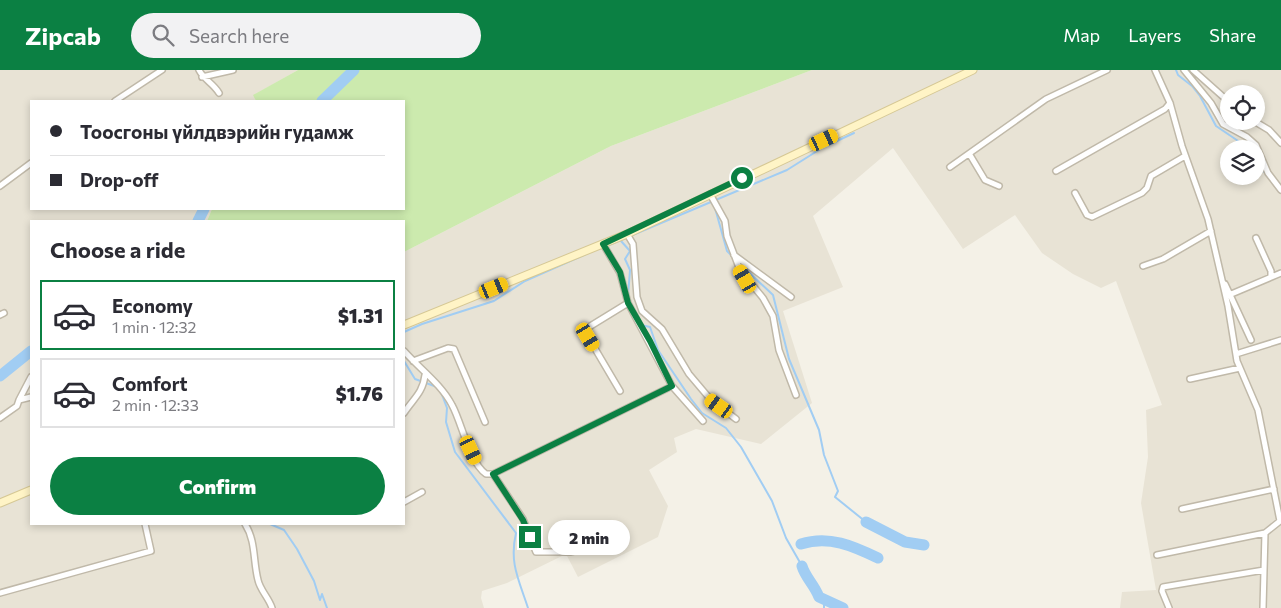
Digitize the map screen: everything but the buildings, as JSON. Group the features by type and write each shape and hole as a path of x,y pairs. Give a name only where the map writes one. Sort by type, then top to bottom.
{"main road":[{"path":"405,325 627,234 973,70"},
{"path":"0,503 30,490"}],"street":[{"path":"116,100 154,73 162,70"},
{"path":"199,70 202,78 213,83 219,93"},
{"path":"202,78 233,70"},
{"path":"950,167 1046,99 1106,70"},
{"path":"1155,70 1170,103 1211,231 1236,354 1258,410 1280,521 1264,533 1158,554"},
{"path":"1184,70 1223,124 1247,137 1256,145 1268,173 1281,190"},
{"path":"1193,70 1220,94"},
{"path":"1056,171 1165,109 1170,103"},
{"path":"1265,128 1281,143"},
{"path":"970,154 985,180 999,186"},
{"path":"1075,193 1088,215 1092,217 1142,193 1147,188 1151,176 1186,156"},
{"path":"0,186 30,163"},
{"path":"710,194 725,220 727,236 745,279 762,298 773,316 779,350 796,395"},
{"path":"1143,266 1163,259 1211,231"},
{"path":"627,234 633,244 637,297 642,311 662,329 689,374 711,400 736,419"},
{"path":"1256,238 1271,271 1271,277"},
{"path":"603,244 620,272 628,303 650,341 672,386 703,421"},
{"path":"734,255 790,297"},
{"path":"1229,295 1281,272"},
{"path":"1220,273 1251,340"},
{"path":"620,391 584,330 628,303"},
{"path":"1236,354 1281,340"},
{"path":"413,361 448,348 454,349 485,422"},
{"path":"405,352 425,375 442,388 453,407 464,435 482,470 486,474 493,474 672,386"},
{"path":"1190,379 1240,368"},
{"path":"405,412 424,387 425,375"},
{"path":"0,418 17,406 30,379"},
{"path":"19,400 30,397"},
{"path":"493,474 523,520 536,552 570,552 582,549"},
{"path":"1182,510 1274,489"},
{"path":"405,501 422,492"},
{"path":"0,593 151,551 145,525"},
{"path":"245,525 252,534 259,584 267,595 272,608"},
{"path":"1263,608 1264,533"},
{"path":"1169,608 1162,591 1163,587 1264,570"}],"shaded area":[{"path":"0,70 298,70 254,95 256,100 30,100 30,210 212,210 207,220 30,220 30,525 405,525 405,251 611,146 812,70 1281,70 1281,608 1120,608 1122,592 1156,590 1141,503 1148,457 1146,410 1162,405 1116,281 1101,288 1073,274 1042,253 1015,215 963,249 893,148 813,216 843,287 783,311 812,403 761,444 696,429 674,438 677,452 649,470 668,506 658,537 578,577 566,554 507,583 482,591 481,598 484,608 0,608"}],"green space":[{"path":"298,70 812,70 611,146 405,251 405,220 207,220 212,210 405,210 405,100 256,100 253,95"}],"waterway":[{"path":"323,100 354,70"},
{"path":"1176,70 1178,75 1192,86 1200,96 1216,126 1237,140"},
{"path":"609,245 787,170 822,148 854,133"},
{"path":"1265,173 1271,180"},
{"path":"715,208 727,251 734,258"},
{"path":"198,220 204,210"},
{"path":"621,241 630,251 625,259 630,270 628,296"},
{"path":"405,332 422,324 494,301 525,281 586,254"},
{"path":"739,263 773,295 789,359 819,430 824,455 838,491 835,497 866,522"},
{"path":"641,325 650,327 658,350 702,413 726,428 741,447 772,501 786,538 802,566"},
{"path":"0,376 30,352"},
{"path":"405,363 415,379 437,387"},
{"path":"441,392 447,408 446,422 455,452 516,533 514,563 528,608"},
{"path":"866,522 905,542 924,545"},
{"path":"272,525 284,530 297,549 314,581 320,600 322,594 327,608"},
{"path":"801,544 831,541 859,549 878,558"},
{"path":"802,566 819,597 843,608"}],"route":[{"path":"530,537 523,520 512,502 506,497 493,474 548,446 652,398 672,386 650,341 628,303 620,272 603,244 742,178"}]}
